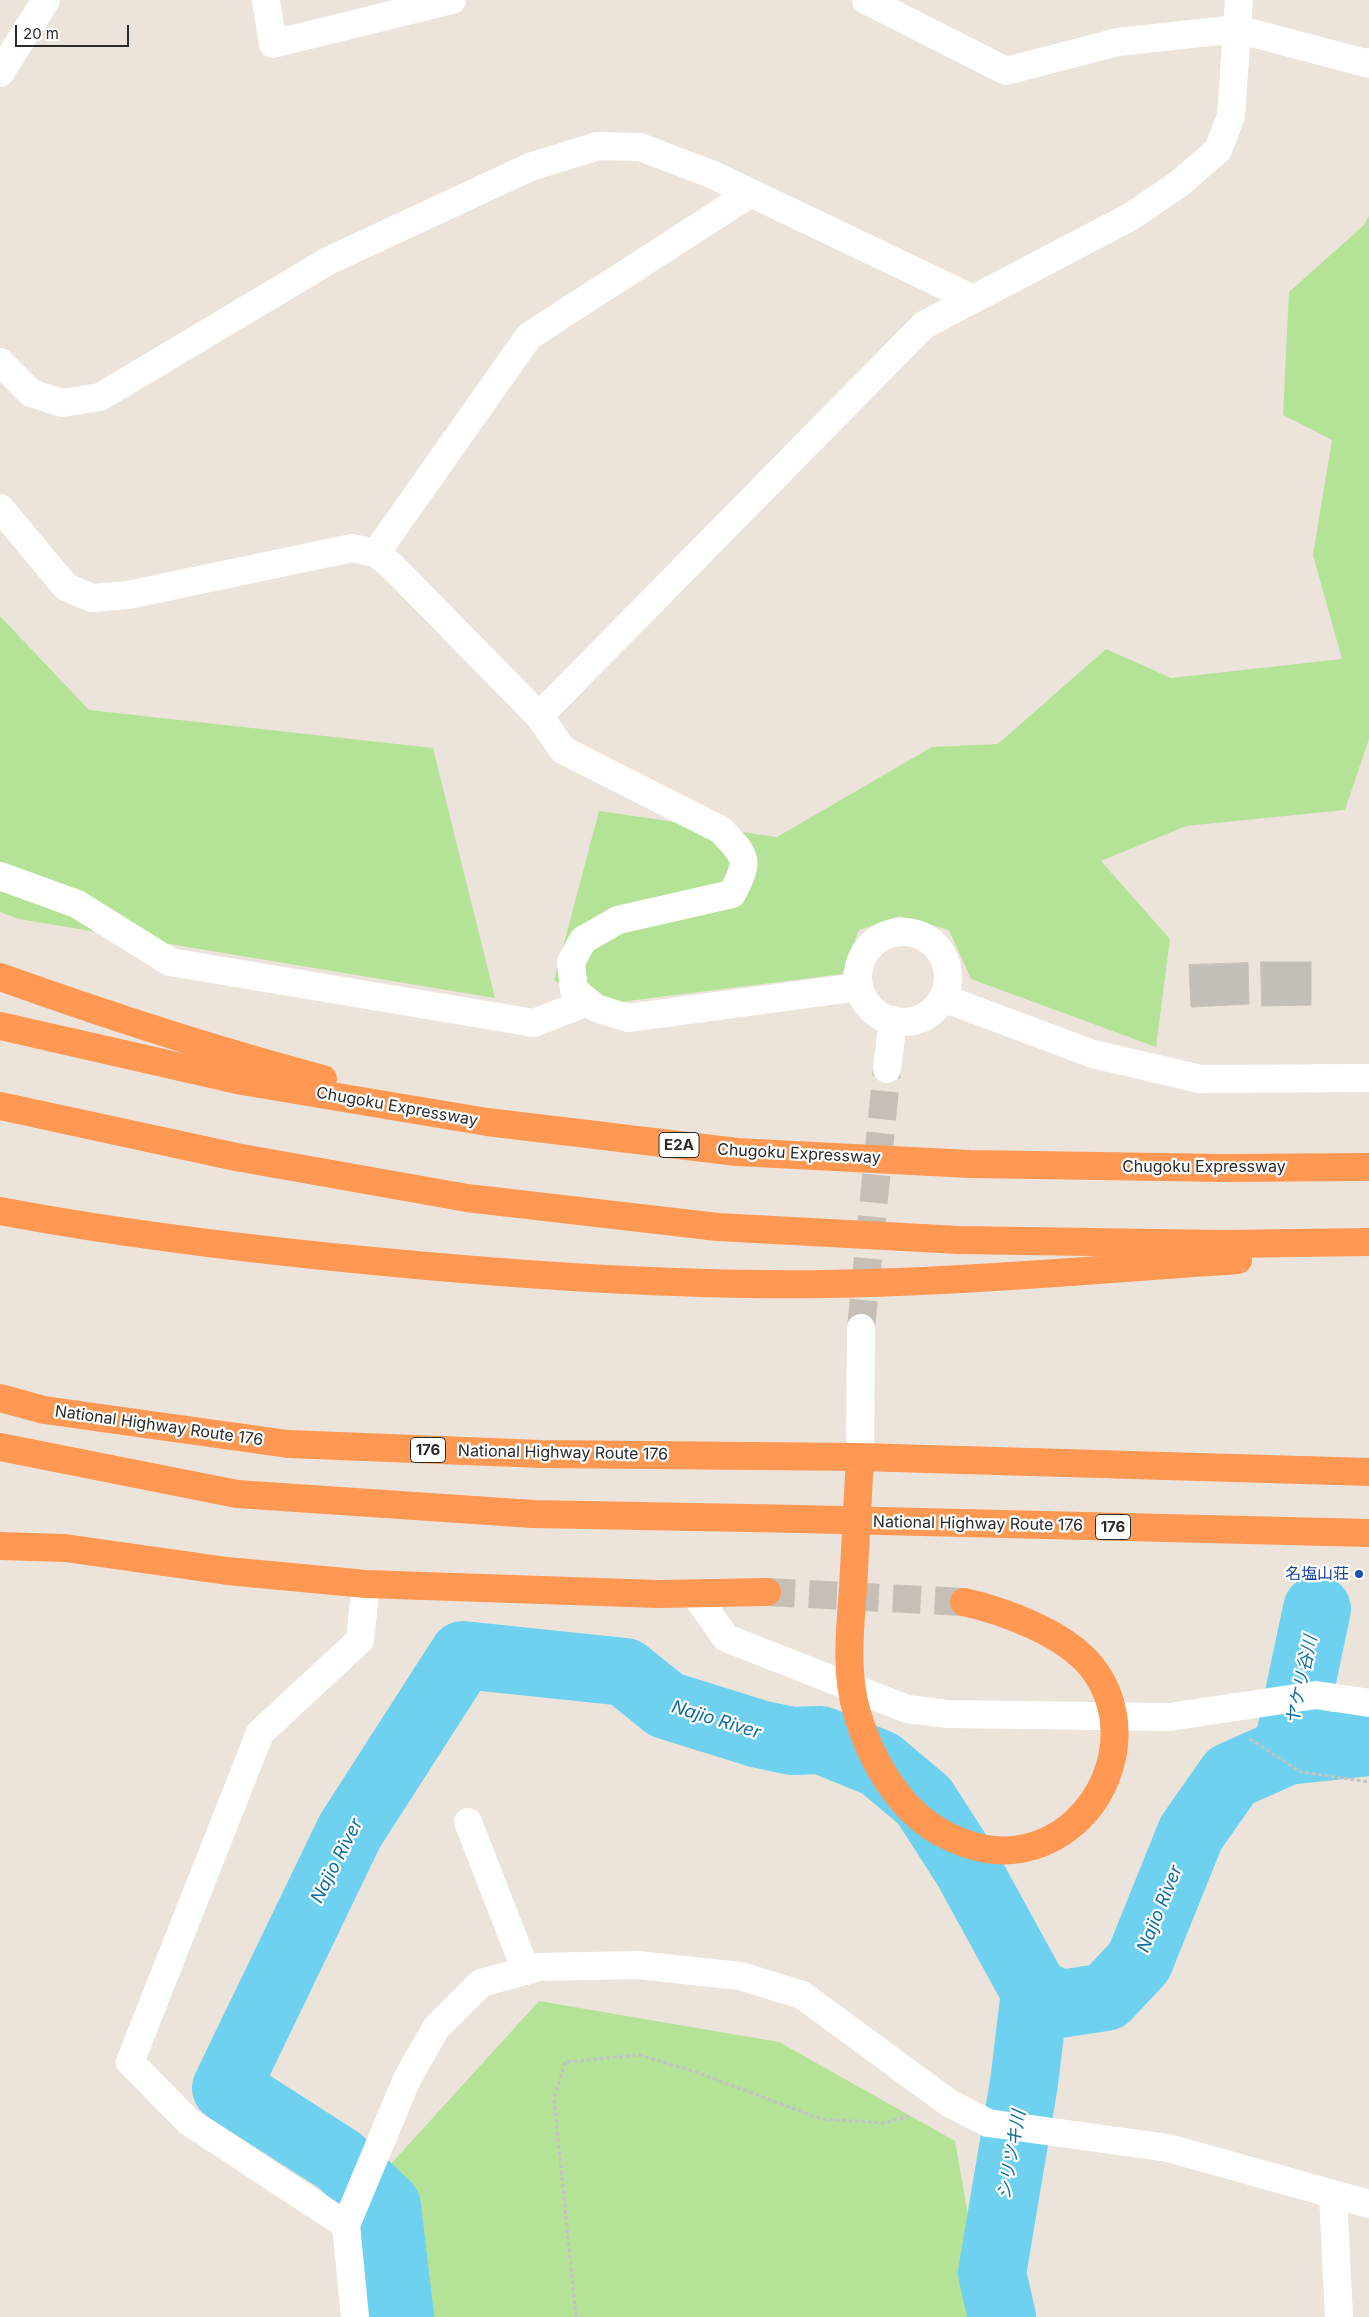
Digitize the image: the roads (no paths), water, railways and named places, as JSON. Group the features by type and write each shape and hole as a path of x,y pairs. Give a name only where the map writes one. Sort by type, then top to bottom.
{"highway":[{"path":"0,977 104,1014 249,1059 486,1122"},
{"name":"Chugoku Expressway","path":"0,1026 242,1081 486,1122 737,1152 980,1164 1224,1168 1369,1167"},
{"path":"0,1106 236,1157 467,1198 718,1227 959,1240 1224,1244 1369,1242"},
{"path":"0,1211 94,1228 282,1252 489,1272 663,1282 836,1283 996,1276 1369,1252"},
{"name":"National Highway Route 176","path":"0,1398 44,1410 288,1444 541,1454 860,1457 1369,1472"},
{"name":"National Highway Route 176","path":"0,1447 236,1494 533,1514 1369,1534"},
{"name":"National Highway Route 176","path":"860,1457 849,1646 850,1684 857,1713 875,1758 890,1785 912,1810 932,1827 953,1838 975,1846 998,1850 1020,1849 1039,1844 1068,1827 1087,1810 1101,1790 1115,1747 1114,1726 1103,1685 1090,1665 1068,1646 1048,1633 994,1609 964,1602"},
{"path":"0,1546 65,1548 227,1572 366,1584 694,1593 767,1592"}],"street":[{"path":"0,72 46,0"},
{"path":"266,0 272,44 452,0"},
{"path":"866,0 1006,71 1118,42 1237,29 1368,64 1369,62"},
{"path":"539,716 924,325 1132,216 1180,182 1218,150 1231,116 1239,0"},
{"path":"0,362 32,393 62,403 100,397 328,262 530,167 598,146 640,147 711,174 973,299"},
{"path":"376,553 529,336 751,193"},
{"path":"0,508 66,587 92,598 128,595 352,548 376,553 392,566 539,716 563,750 721,830 742,851 744,872 732,894 618,920 584,940 571,962 574,990 596,1008 628,1018 859,987"},
{"path":"0,876 77,904 170,962 534,1023 587,1002"},
{"path":"897,932 912,932 926,937 938,947 946,960 949,974 947,990 930,1014 917,1020 902,1022 874,1012 864,1000 859,987 858,972 862,958 871,945 883,936 897,932"},
{"path":"943,998 1093,1054 1200,1079 1369,1078"},
{"path":"887,1070 893,1020"},
{"path":"860,1457 862,1328"},
{"path":"346,2225 188,2121 130,2062 260,1733 360,1640 366,1584"},
{"path":"694,1593 726,1638 907,1709 948,1714 1169,1717 1316,1695 1369,1702"},
{"path":"468,1822 526,1970"},
{"path":"355,2317 346,2225 407,2079 436,2028 481,1983 539,1967 638,1965 740,1976 802,1995 948,2103 988,2122 1168,2148 1369,2204"},
{"path":"1333,2195 1339,2317"}],"waterway":[{"name":"ヤケリ谷川","path":"1287,1751 1317,1609"},
{"name":"Najio River","path":"400,2317 387,2206 340,2161 226,2088 350,1831 463,1655 625,1672 666,1705 759,1734 792,1741 821,1740 880,1764 924,1801 967,1868 1035,1992 1060,2004 1106,1997 1139,1962 1191,1833 1231,1776 1287,1751 1369,1742"},
{"name":"シリツキ川","path":"1002,2317 992,2273 1024,2083 1035,1992"}],"tunnel":[{"path":"861,1328 887,1069"},
{"path":"767,1592 964,1602"}],"place":[{"name":"名塩山荘","path":"1359,1574"}]}
